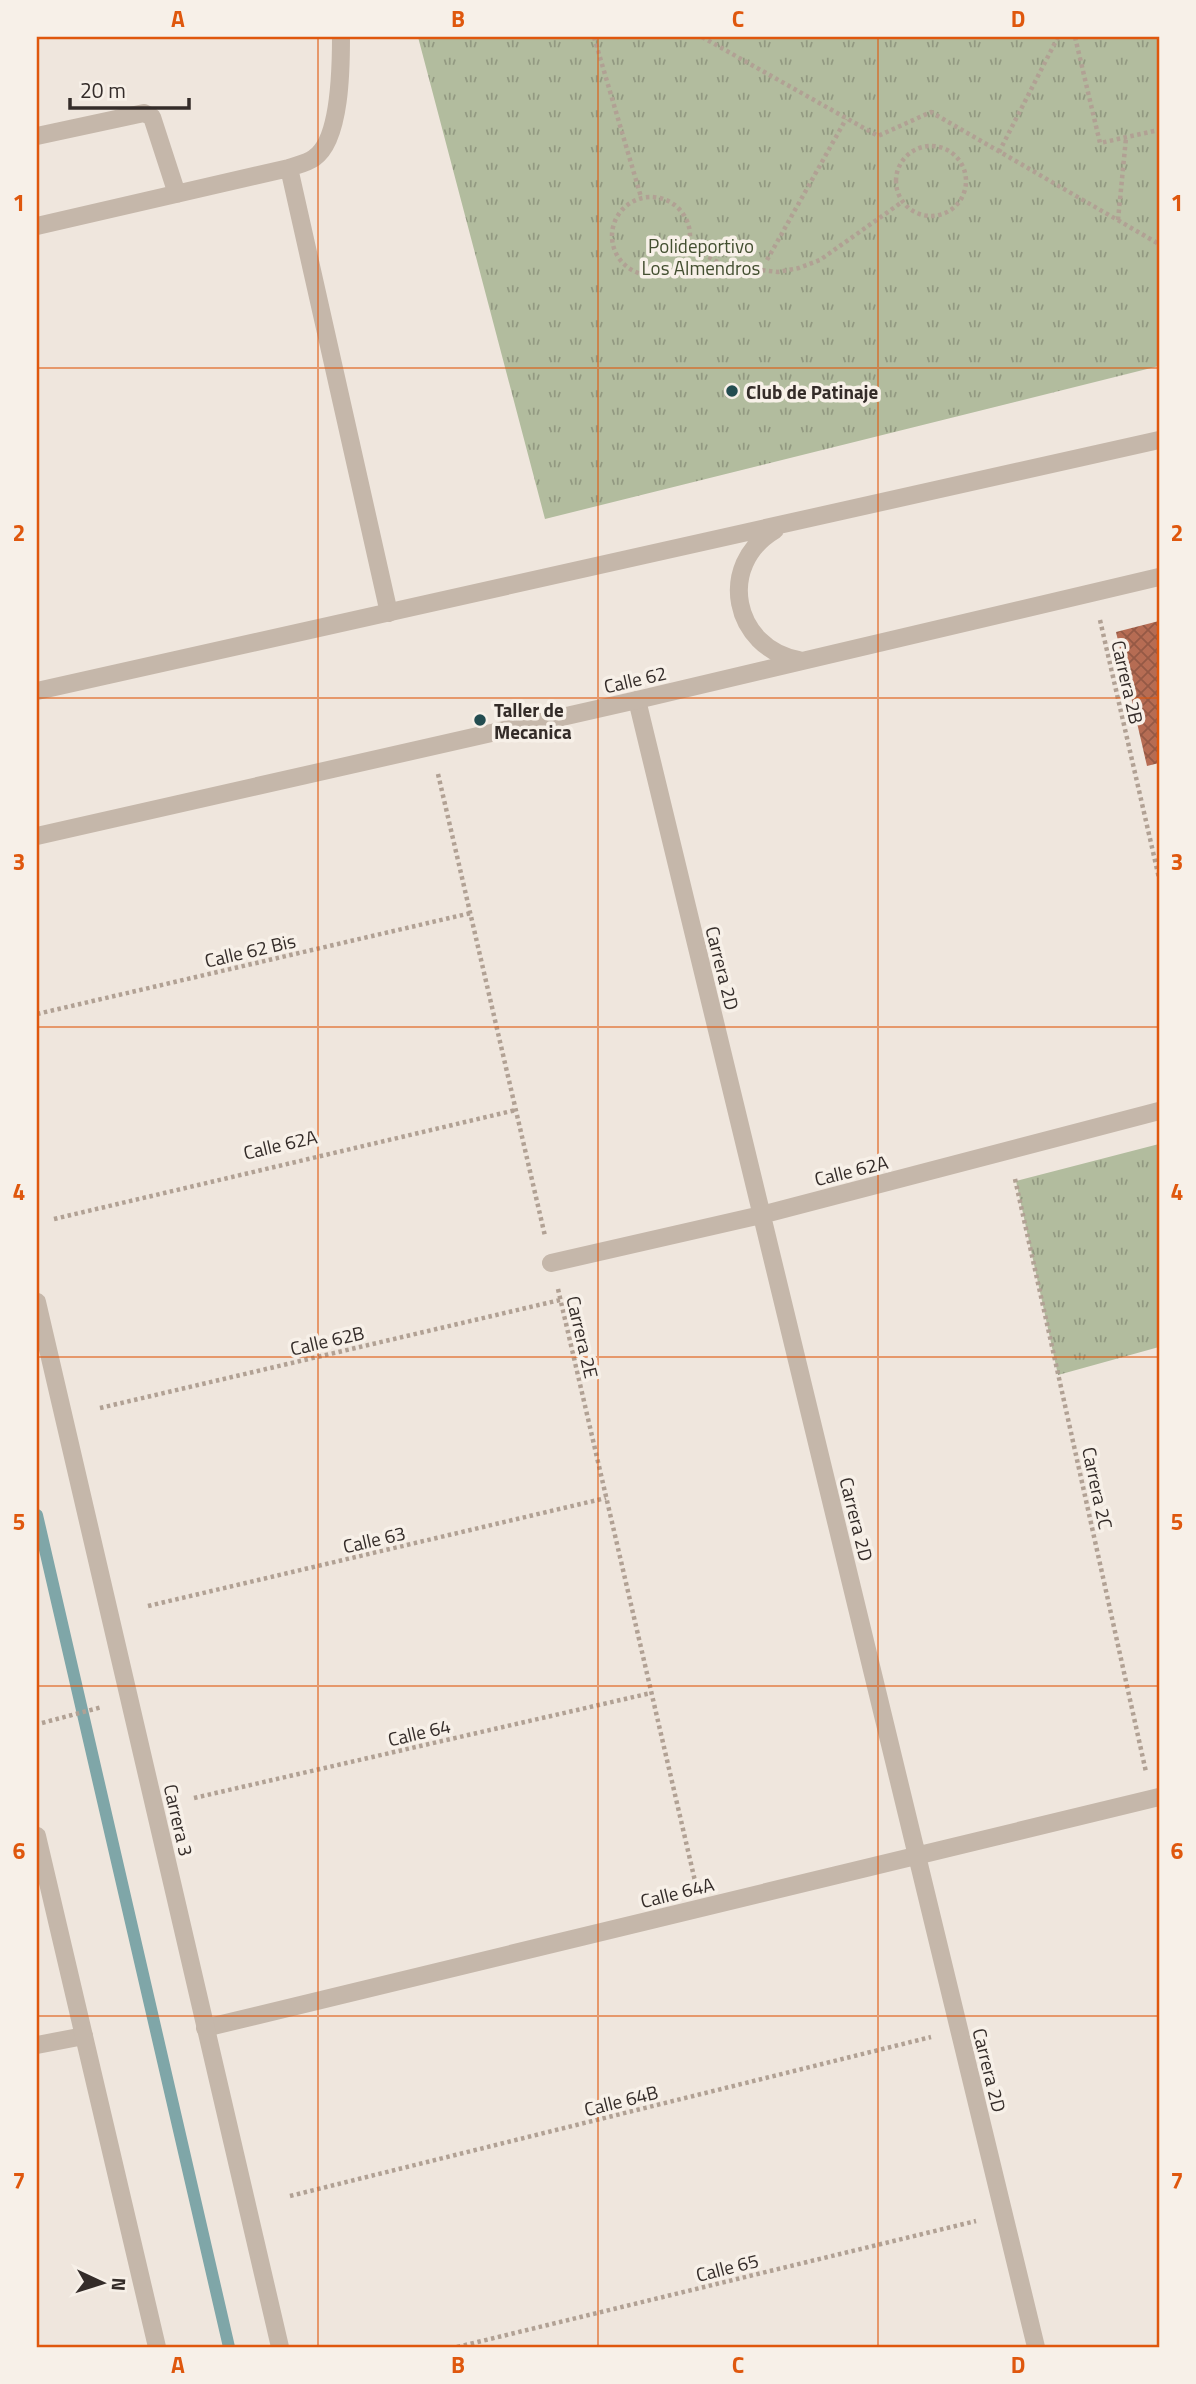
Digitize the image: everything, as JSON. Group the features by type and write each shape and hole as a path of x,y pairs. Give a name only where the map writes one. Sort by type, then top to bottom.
{"street":[{"path":"37,226 289,169 316,157 327,141 340,93 341,37"},
{"path":"37,136 144,113 152,117 177,194"},
{"path":"289,169 390,614"},
{"path":"37,691 1159,440"},
{"path":"781,526 765,536 752,549 743,566 739,602 745,620 755,636 785,657 803,660"},
{"name":"Calle 62","path":"37,836 637,700 1159,577"},
{"name":"Carrera 2D","path":"637,700 1036,2347"},
{"name":"Calle 62A","path":"551,1263 761,1215 1159,1111"},
{"name":"Carrera 3","path":"37,1302 280,2347"},
{"name":"Calle 64A","path":"205,2028 1156,1798"},
{"path":"37,1836 157,2347"},
{"path":"37,2045 84,2036"}],"path":[{"path":"594,37 641,197"},
{"path":"702,37 878,136 931,112 1159,244"},
{"path":"999,152 1058,37"},
{"path":"1075,37 1100,143 1159,130"},
{"path":"767,260 846,119"},
{"path":"1118,220 1126,138"},
{"path":"920,147 943,147 960,160 967,181 959,203 941,215 919,215 902,202 895,181 902,159 920,147"},
{"path":"641,197 669,200 688,220 690,247 681,263 666,273 648,276 630,270 618,257 612,239 615,221 625,206 641,197"},
{"path":"690,247 725,265 778,272 799,268 820,260 902,202"},
{"name":"Carrera 2B","path":"1099,616 1159,878"},
{"name":"Carrera 2E","path":"438,773 701,1907"},
{"name":"Calle 62 Bis","path":"37,1014 471,913"},
{"name":"Calle 62A","path":"54,1219 516,1110"},
{"name":"Carrera 2C","path":"1009,1151 1156,1798"},
{"name":"Calle 62B","path":"100,1408 560,1300"},
{"name":"Calle 63","path":"148,1606 606,1498"},
{"name":"Calle 64","path":"194,1798 651,1693"},
{"path":"42,1723 107,1706"},
{"name":"Calle 64B","path":"290,2196 960,2031"},
{"name":"Calle 65","path":"457,2347 1004,2214"}],"green space":[{"name":"Polideportivo Los Almendros","path":"418,37 1159,37 1159,366 545,519"},
{"path":"1159,1144 1159,1347 1058,1375 1016,1181"}],"building":[{"path":"1159,621 1159,763 1147,766 1116,632"}],"waterway":[{"path":"37,1515 229,2347"}],"place":[{"name":"Club de Patinaje","path":"732,391"},
{"name":"Taller de Mecanica","path":"480,720"}]}
